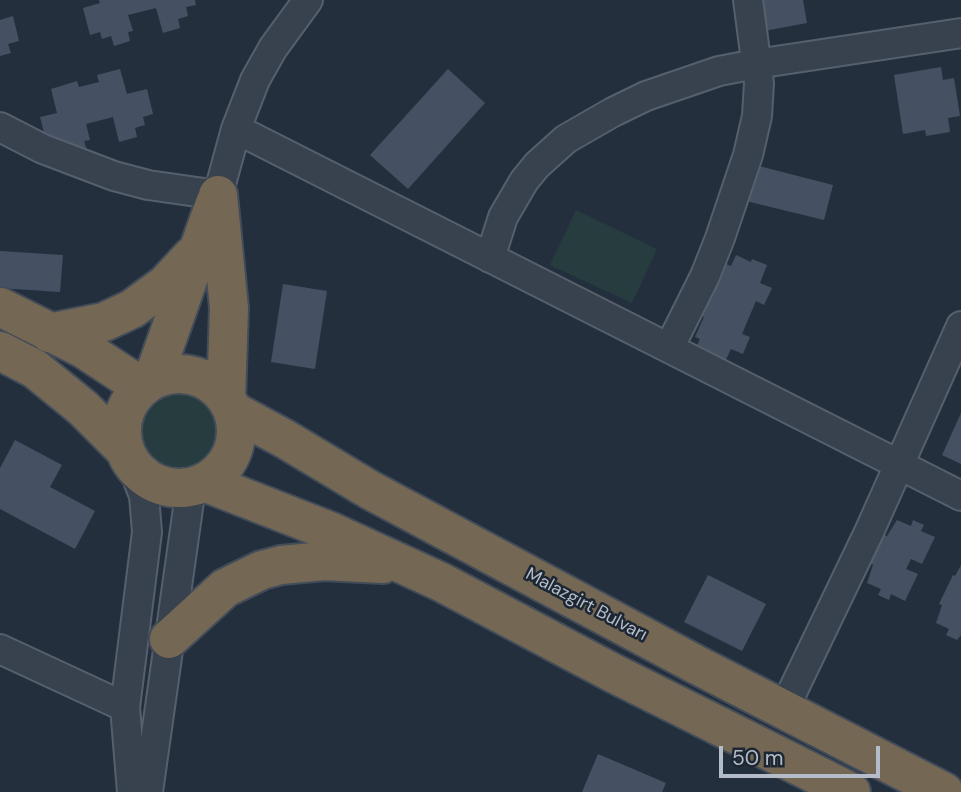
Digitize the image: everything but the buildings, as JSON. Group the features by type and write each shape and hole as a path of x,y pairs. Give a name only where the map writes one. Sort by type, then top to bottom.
{"highway":[{"path":"128,456 122,423 126,409 147,383 218,195"},
{"path":"0,351 35,369 83,408 151,481 178,488 198,484 225,464 236,439 230,405 229,308 218,195"},
{"path":"49,333 104,322 132,309 166,284 200,246"},
{"path":"0,307 147,383"},
{"path":"147,383 166,375 194,375 218,388 230,405"},
{"name":"Malazgirt Bulvarı","path":"230,405 370,490 944,792"},
{"path":"198,484 332,532 405,565 852,792"},
{"path":"169,639 225,588 262,570 281,565 324,561 405,565"}],"street":[{"path":"0,127 43,149 114,176 148,185 218,195 236,129 261,69 308,0"},
{"path":"669,348 705,276 742,176 757,116 759,83 748,0"},
{"path":"491,258 503,217 537,165 566,139 613,111 706,75 756,64 961,33"},
{"path":"236,129 961,496"},
{"path":"784,709 961,327"},
{"path":"128,456 144,496 147,532 125,707 132,792"},
{"path":"148,792 169,639 198,484"},
{"path":"0,649 125,707"}],"green space":[{"path":"576,210 657,249 632,303 550,265"},
{"path":"181,389 197,392 210,401 219,414 222,430 219,446 210,459 197,468 181,471 165,468 152,459 143,446 140,430 143,414 152,401 165,392"}]}
